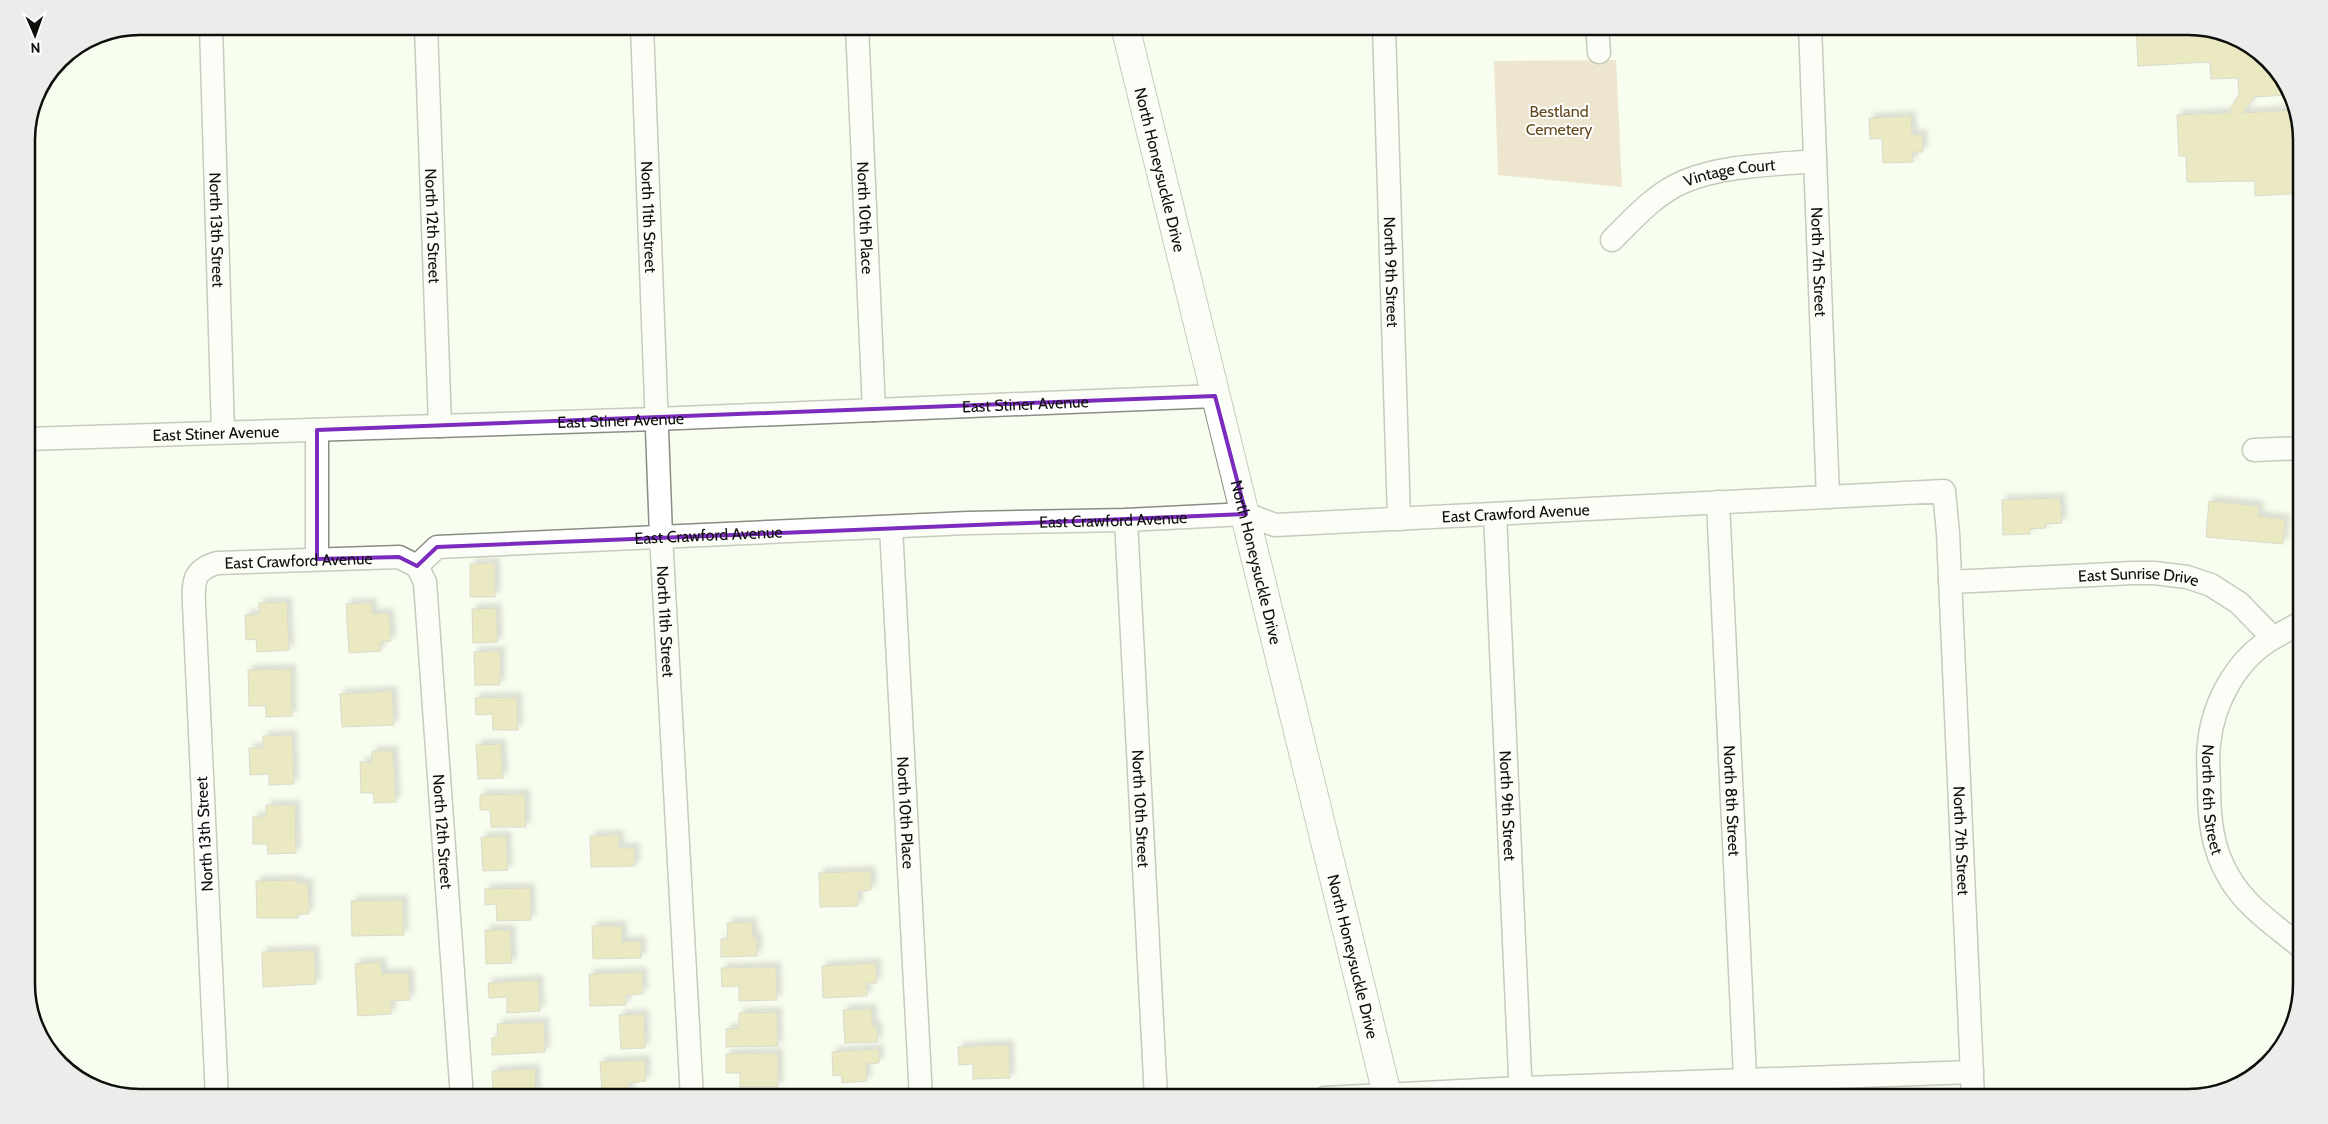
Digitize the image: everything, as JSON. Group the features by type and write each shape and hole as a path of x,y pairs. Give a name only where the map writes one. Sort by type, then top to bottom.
{"street":[{"name":"North 13th Street","path":"211,35 223,432"},
{"name":"North 12th Street","path":"426,35 440,426"},
{"name":"North 11th Street","path":"642,35 661,536 692,1089"},
{"name":"North 10th Place","path":"857,35 874,410"},
{"name":"North Honeysuckle Drive","path":"1128,35 1215,396 1246,514 1386,1089"},
{"name":"North 9th Street","path":"1384,35 1399,519"},
{"path":"1598,35 1599,52"},
{"name":"North 7th Street","path":"1810,35 1828,497"},
{"name":"Vintage Court","path":"1612,240 1649,203 1682,182 1716,172 1815,161"},
{"name":"East Stiner Avenue","path":"35,439 656,419 1215,396"},
{"path":"317,430 317,559"},
{"path":"2254,450 2293,448"},
{"name":"East Crawford Avenue","path":"200,571 206,566 217,563 399,557 417,566 437,547 661,536 1246,514 1275,526 1944,491 1950,582"},
{"name":"North 8th Street","path":"1718,502 1746,1089"},
{"name":"North 9th Street","path":"1495,514 1521,1089"},
{"name":"North 10th Street","path":"1126,520 1156,1089"},
{"name":"North 10th Place","path":"891,527 921,1089"},
{"name":"North 12th Street","path":"417,566 425,582 461,1089"},
{"name":"North 13th Street","path":"200,571 193,586 217,1089"},
{"name":"East Sunrise Drive","path":"1950,582 2133,573 2154,573 2187,578 2211,585 2239,603 2273,638"},
{"name":"North 7th Street","path":"1950,582 1973,1089"},
{"path":"2273,638 2293,627"},
{"name":"North 6th Street","path":"2273,638 2257,647 2245,661 2225,691 2216,710 2208,746 2209,804 2216,849 2236,890 2266,920 2293,941"},
{"path":"1746,1089 1972,1072"}],"highlighted area":[{"path":"1215,396 1246,514 437,547 417,566 399,557 317,559 317,430"}],"green space":[{"name":"Bestland Cemetery","path":"1616,60 1622,187 1498,175 1494,61"}],"building":[{"path":"2136,35 2208,37 2234,46 2257,61 2267,71 2283,95 2254,97 2243,113 2288,110 2293,134 2293,194 2255,196 2255,181 2187,182 2186,156 2179,156 2177,115 2230,113 2231,107 2239,95 2238,78 2211,79 2210,62 2138,66"},
{"path":"1911,116 1912,135 1922,134 1923,152 1912,152 1913,162 1883,163 1882,138 1870,139 1869,118"},
{"path":"2060,498 2062,523 2046,524 2046,528 2030,529 2030,534 2003,535 2002,500"},
{"path":"2209,501 2259,506 2258,516 2285,519 2283,544 2206,537"},
{"path":"495,563 495,597 470,597 470,564"},
{"path":"287,602 289,650 257,652 256,639 246,640 245,615 259,614 259,603"},
{"path":"372,603 372,614 389,613 391,641 380,642 381,651 349,653 346,604"},
{"path":"496,608 498,642 473,643 472,609"},
{"path":"500,651 500,685 475,685 474,652"},
{"path":"291,669 292,716 266,717 266,706 249,706 248,670"},
{"path":"392,691 394,725 342,727 340,694"},
{"path":"517,697 518,730 493,730 492,714 476,715 475,698"},
{"path":"292,735 294,784 269,785 269,774 250,775 249,748 263,748 263,736"},
{"path":"501,744 503,778 478,779 476,745"},
{"path":"372,751 393,751 396,802 374,803 373,793 361,793 360,762 372,762"},
{"path":"525,794 526,827 491,827 490,810 480,810 480,795"},
{"path":"266,805 295,805 296,853 268,854 267,844 253,844 253,817 266,817"},
{"path":"619,835 619,848 635,848 635,866 591,867 590,836"},
{"path":"506,836 508,870 483,871 481,837"},
{"path":"871,871 871,890 858,891 858,906 820,907 819,873"},
{"path":"297,880 297,883 308,883 309,914 298,914 298,918 257,918 256,881"},
{"path":"530,888 531,920 497,921 496,904 485,905 485,889"},
{"path":"403,900 404,935 352,936 351,901"},
{"path":"752,922 753,937 757,937 757,956 721,957 721,939 728,939 727,923"},
{"path":"592,926 622,926 622,942 641,941 641,958 593,959"},
{"path":"485,930 510,930 512,963 486,964"},
{"path":"314,950 316,984 263,987 262,952"},
{"path":"381,962 382,974 409,973 410,1000 391,1001 391,1014 358,1016 355,964"},
{"path":"876,963 877,983 866,983 867,996 823,998 822,966"},
{"path":"776,967 777,1000 739,1001 739,986 722,987 721,968"},
{"path":"642,972 643,994 626,995 626,1005 590,1006 589,974"},
{"path":"538,980 540,1011 507,1013 507,997 489,998 488,983"},
{"path":"872,1009 872,1026 877,1026 878,1042 845,1043 843,1010"},
{"path":"777,1012 778,1046 726,1047 726,1029 739,1028 739,1013"},
{"path":"644,1014 645,1048 621,1049 619,1015"},
{"path":"544,1022 545,1052 492,1055 492,1038 498,1037 497,1024"},
{"path":"1009,1045 1010,1078 973,1079 973,1064 959,1065 958,1047"},
{"path":"879,1049 879,1063 866,1064 867,1081 842,1083 841,1075 833,1076 832,1052"},
{"path":"778,1053 778,1087 740,1087 740,1073 726,1073 726,1054"},
{"path":"645,1060 646,1081 629,1083 629,1089 602,1089 600,1062"},
{"path":"535,1069 536,1089 493,1089 492,1071"}]}
